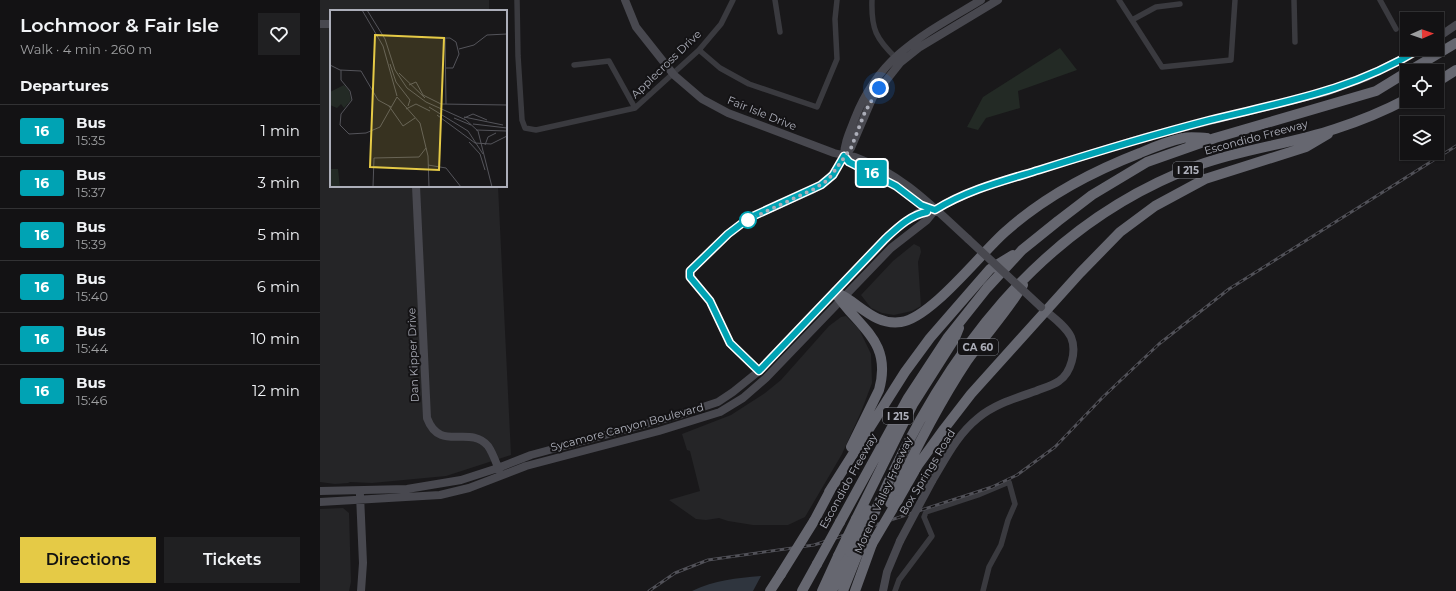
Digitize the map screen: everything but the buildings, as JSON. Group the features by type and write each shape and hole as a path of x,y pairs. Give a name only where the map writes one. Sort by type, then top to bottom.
{"highway":[{"name":"Escondido Freeway","path":"1421,64 1456,43"},
{"path":"1444,78 1456,70"},
{"name":"Escondido Freeway","path":"802,591 908,398 932,360 965,315 1022,250 1092,195 1147,162 1215,138 1376,92 1400,77"},
{"name":"Escondido Freeway","path":"843,591 860,548 872,509 944,379 979,328 1011,292 1057,248 1109,209 1166,179 1208,163 1334,129 1400,102"},
{"path":"894,502 944,429 999,361 1044,309 1106,245 1155,206 1205,179 1306,147 1334,129"},
{"path":"835,292 861,310 882,321 901,322 911,320 930,307 1005,232 1059,191 1154,147 1184,138 1215,138"},
{"path":"832,591 911,424 952,359 984,316 1011,287 1039,261 1057,248"},
{"path":"829,492 905,372 930,338 990,268 1022,250"},
{"name":"Moreno Valley Freeway","path":"855,591 872,544 894,502 911,459 949,390 1031,273"},
{"path":"770,591 814,521 876,398 881,381 882,370 879,353 873,336 843,298"},
{"path":"822,591 898,432 955,338 965,315"}],"street":[{"name":"Applecross Drive","path":"517,0 518,56 522,114 525,128 536,130 552,128 635,108 674,75 699,50 721,24 732,0"},
{"name":"Fair Isle Drive","path":"625,0 636,27 674,75 702,99 728,113 844,156 853,156 885,171 918,192 929,201 935,210 1044,309"},
{"path":"775,0 780,32"},
{"path":"699,50 720,68 749,84 817,107 837,59 835,19 837,0"},
{"path":"872,0 872,18 875,33 897,60"},
{"path":"759,371 730,343 710,301 690,277 690,271 728,234 749,218 802,191 828,180 844,156 844,147 859,106 875,79 897,60 915,40 981,0"},
{"path":"897,60 998,0"},
{"path":"1119,0 1162,67 1231,60 1235,0"},
{"path":"1294,0 1295,42"},
{"path":"1380,0 1396,29"},
{"path":"1132,20 1156,7 1180,4"},
{"path":"1444,33 1456,25"},
{"name":"Sycamore Canyon Boulevard","path":"320,491 360,491 407,488 438,484 498,468 531,455 695,411 718,402 759,371 895,230 918,213 935,210 981,188 1082,156 1193,124 1326,92 1373,74 1407,56"},
{"path":"574,65 610,61 635,108"},
{"name":"Dan Kipper Drive","path":"416,187 427,418 432,429 443,436 474,437 484,442 490,450 502,476"},
{"name":"Sycamore Canyon Boulevard","path":"320,502 440,495 469,488 526,466 666,429 720,412 743,398 766,378 891,248 927,220 935,210"},
{"name":"Box Springs Road","path":"883,591 887,572 900,541 953,444 962,433 979,417 998,405 1053,385 1065,375 1072,360 1071,338 1061,325 1044,309"},
{"path":"894,591 899,580 932,536 924,518 926,512 978,495 1009,482 1015,504 1008,520 1001,545 990,567 983,591"},
{"path":"360,491 363,561 361,591"}],"shaded area":[{"path":"320,0 489,0 489,10 330,10 330,187 498,187 511,455 446,476 372,483 350,482 335,484 320,482"},
{"path":"1060,48 1077,70 1018,91 1020,108 986,118 978,130 967,127 983,97"},
{"path":"914,244 920,247 921,252 918,262 921,306 912,311 894,315 882,313 871,308 861,295 893,261"},
{"path":"846,316 859,329 871,354 872,383 842,454 805,517 788,525 753,525 719,518 706,520 696,519 669,500 700,491 690,451 687,450 682,434 731,415 765,393 781,380 829,326 841,317"},
{"path":"343,508 349,513 351,582 349,591 320,591 320,509"},
{"path":"761,576 753,591 692,591 717,582"}],"railway":[{"path":"649,591 675,573 708,560 814,545 992,487 1017,475 1055,447 1103,397 1159,344 1229,289 1456,146"}],"bus line":[{"name":"16","path":"927,212 918,213 906,221 872,251 759,371 730,343 710,301 690,277 690,271 728,234 749,218 821,185 833,175 844,156 849,162 896,186 921,205 935,210 981,188 1082,156 1193,124 1326,92 1367,77 1408,56"}],"route":[{"path":"748,220 749,218 814,189 833,175 844,156 851,148 865,112 879,88"}]}
